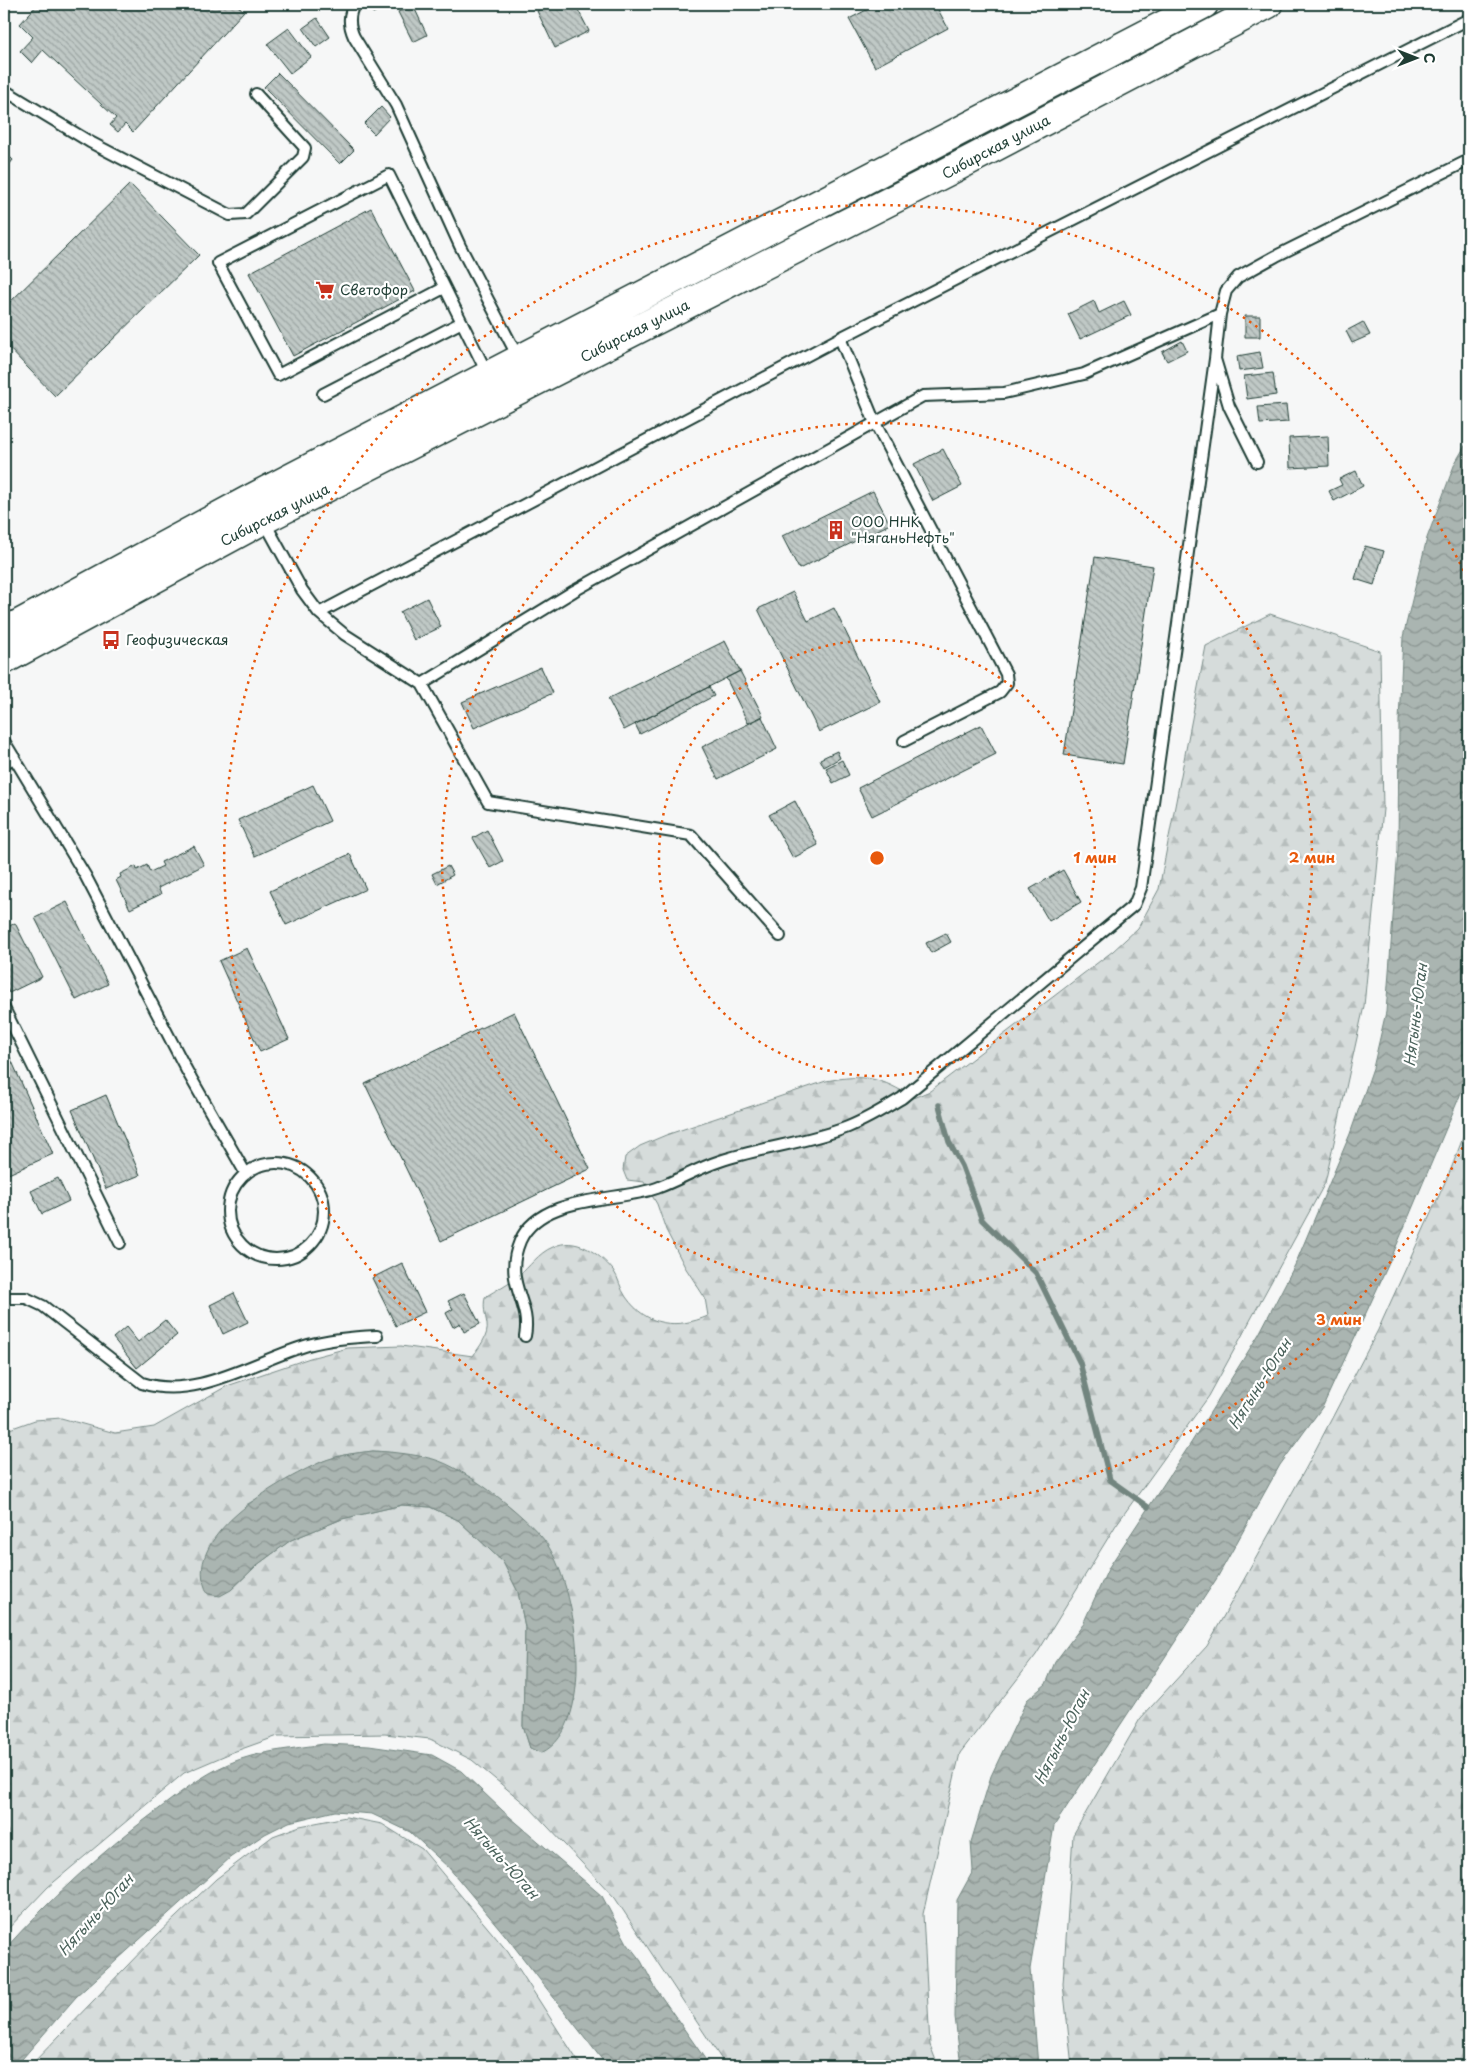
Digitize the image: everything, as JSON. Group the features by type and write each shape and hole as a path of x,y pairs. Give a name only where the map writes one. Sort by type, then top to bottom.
{"main road":[{"name":"Сибирская улица","path":"4,632 235,507 1204,4"},
{"name":"Сибирская улица","path":"4,660 264,520 947,172 1268,4"},
{"path":"934,143 947,172"}],"lane":[{"path":"355,4 352,8 350,26 354,37 396,105 460,246 519,360"},
{"path":"319,613 840,338 1469,19"},
{"path":"4,90 90,142 230,215 246,214 303,157 305,148 256,94"},
{"path":"525,1336 526,1318 513,1270 515,1258 527,1229 543,1217 589,1200 656,1188 721,1161 847,1127 874,1115 902,1098 1134,905 1141,888 1220,314 1226,290 1238,277 1469,160"},
{"path":"444,288 278,375 218,263 389,175 489,376"},
{"path":"422,684 574,592 924,396 1004,393 1084,374 1220,314"},
{"path":"324,394 462,322"},
{"path":"840,338 875,422 1006,674 1006,683 1000,692 904,741"},
{"path":"1215,359 1229,406 1257,462"},
{"path":"264,520 302,590 319,613 344,634 422,684 488,802 691,835 780,936"},
{"path":"4,740 85,875 187,1071 246,1174"},
{"path":"4,764 14,757"},
{"path":"4,1008 120,1242"},
{"path":"270,1163 286,1164 302,1170 314,1181 322,1196 324,1213 321,1229 312,1243 299,1254 282,1259 266,1258 250,1252 238,1240 230,1225 228,1209 232,1192 246,1174 254,1168 270,1163"},
{"path":"4,1298 26,1298 42,1306 142,1383 154,1387 174,1389 198,1385 308,1345 337,1339 376,1336"}],"green space":[{"path":"1270,614 1380,651 1383,809 1364,1006 1325,1183 1209,1396 1116,1525 1036,1655 960,1753 923,1914 930,2045 938,2066 726,2066 615,1898 530,1808 472,1760 430,1739 385,1734 278,1736 233,1752 184,1773 48,1887 4,1933 4,1431 35,1420 61,1418 115,1433 154,1427 227,1386 310,1358 348,1348 401,1346 473,1356 486,1333 485,1297 518,1276 543,1253 561,1244 578,1245 594,1252 613,1270 624,1294 634,1307 653,1320 674,1324 685,1323 708,1316 705,1298 685,1267 666,1230 657,1204 644,1182 627,1180 623,1170 625,1157 640,1146 666,1135 826,1081 851,1078 872,1079 902,1091 913,1098 930,1091 1113,951 1138,928 1159,889 1206,646","holes":["373,1451 431,1460 466,1475 575,1700 530,1748 523,1726 525,1627 518,1592 503,1562 458,1520 430,1507 402,1505 342,1519 291,1540 257,1565 231,1590 246,1505 321,1462 344,1455"]},
{"path":"1469,1122 1469,2066 1072,2066 1063,1984 1073,1835 1140,1719 1207,1646 1307,1466 1378,1330 1451,1169"},
{"path":"346,1817 382,1824 422,1849 508,1952 581,2066 30,2066 157,1935 216,1879 273,1836 300,1826"}],"water":[{"name":"Нягынь-Юган","path":"1469,439 1469,1058 1461,1093 1390,1261 1323,1406 1280,1465 1217,1578 1054,1826 1030,1969 1038,2066 961,2066 955,2017 957,1900 973,1871 971,1842 991,1776 1027,1700 1046,1684 1055,1662 1082,1626 1109,1567 1191,1443 1259,1334 1295,1265 1350,1134 1373,1068 1386,1012 1398,850 1399,721 1403,637 1427,538 1455,463"},
{"path":"373,1451 426,1457 460,1471 505,1502 540,1535 553,1555 564,1582 572,1614 576,1649 576,1683 571,1713 559,1738 541,1753 530,1748 523,1726 525,1627 518,1592 503,1562 458,1520 430,1507 402,1505 342,1519 291,1540 257,1565 231,1590 220,1596 208,1594 202,1573 207,1552 219,1532 237,1514 281,1483 321,1462 340,1456"},
{"name":"Нягынь-Юган","path":"324,1744 369,1746 432,1755 461,1771 503,1811 602,1896 627,1943 641,1961 656,1989 710,2066 607,2066 505,1935 449,1868 410,1832 372,1814 335,1811 289,1822 265,1834 231,1857 76,1997 16,2066 4,2066 4,1950 39,1913 76,1877 115,1844 181,1792 209,1774 228,1764 251,1756"}],"building":[{"path":"38,4 236,4 244,11 133,132 125,124 118,132 110,125 116,118 43,50 32,63 20,51 33,37 20,24"},
{"path":"368,4 392,4 373,13"},
{"path":"551,4 575,4 589,31 555,48 537,11"},
{"path":"878,4 935,4 948,28 875,67 849,19"},
{"path":"413,5 427,35 413,42 398,12"},
{"path":"317,18 330,37 316,47 303,28"},
{"path":"289,28 311,57 290,73 267,44"},
{"path":"278,73 354,150 340,164 264,87"},
{"path":"381,107 390,117 374,134 364,124"},
{"path":"4,151 13,160 4,171"},
{"path":"130,184 199,255 55,396 4,343 4,308"},
{"path":"371,208 415,291 293,356 249,273"},
{"path":"1094,301 1099,313 1124,301 1131,315 1080,339 1068,314"},
{"path":"1245,316 1260,316 1260,337 1245,337"},
{"path":"1363,322 1370,335 1352,343 1346,331"},
{"path":"1182,341 1187,351 1167,361 1162,352"},
{"path":"1260,352 1263,368 1239,371 1237,356"},
{"path":"1273,373 1276,395 1247,399 1244,376"},
{"path":"1286,405 1288,422 1260,424 1258,407"},
{"path":"1328,436 1329,466 1290,468 1289,438"},
{"path":"943,449 962,486 933,501 914,464"},
{"path":"1356,471 1363,486 1334,501 1329,491 1342,485 1339,479"},
{"name":"ООО ННК \"НяганьНефть\"","path":"873,491 890,524 799,569 782,536"},
{"path":"1365,546 1384,551 1374,585 1355,579"},
{"path":"1095,557 1153,566 1123,764 1064,755"},
{"path":"793,592 808,621 834,608 880,702 819,732 758,609"},
{"path":"427,598 441,627 414,640 400,612"},
{"path":"725,641 740,671 624,730 608,699"},
{"path":"541,667 553,693 474,728 462,702"},
{"path":"740,671 763,716 748,723 726,678"},
{"path":"709,687 714,696 640,734 635,724"},
{"path":"762,717 777,749 718,779 702,747"},
{"path":"981,725 996,754 872,816 858,788"},
{"path":"837,751 840,758 824,767 820,759"},
{"path":"842,760 849,775 833,783 826,768"},
{"path":"313,785 330,821 255,856 238,820"},
{"path":"795,801 818,845 793,858 769,815"},
{"path":"487,830 503,861 490,868 473,838"},
{"path":"194,846 204,865 158,888 161,894 130,909 116,880 121,877 120,874 136,866 137,870 147,865 150,872 163,866 161,862"},
{"path":"350,854 366,889 286,925 270,891"},
{"path":"448,866 453,875 437,884 432,874"},
{"path":"1063,870 1081,902 1049,921 1030,889"},
{"path":"67,902 108,984 76,1000 35,918"},
{"path":"15,923 42,977 9,993 4,983 4,929"},
{"path":"946,933 951,942 931,953 926,943"},
{"path":"247,948 289,1039 260,1052 219,961"},
{"path":"514,1012 590,1169 441,1241 365,1084"},
{"path":"10,1057 53,1154 4,1176 4,1060"},
{"path":"106,1095 140,1175 106,1189 72,1110"},
{"path":"58,1178 69,1201 42,1214 31,1191"},
{"path":"402,1263 425,1312 396,1326 372,1278"},
{"path":"234,1293 248,1322 223,1334 210,1305"},
{"path":"464,1293 480,1324 464,1332 460,1323 453,1327 446,1313 453,1309 448,1301"},
{"path":"165,1320 177,1335 137,1368 113,1338 126,1327 138,1342"}],"waterway":[{"path":"939,1105 949,1142 962,1166 982,1220 1036,1273 1080,1363 1110,1480 1148,1507"}],"place":[{"name":"Светофор","path":"325,290"},
{"name":"ООО ННК \"НяганьНефть\"","path":"836,530"},
{"name":"Геофизическая","path":"111,640"}]}
